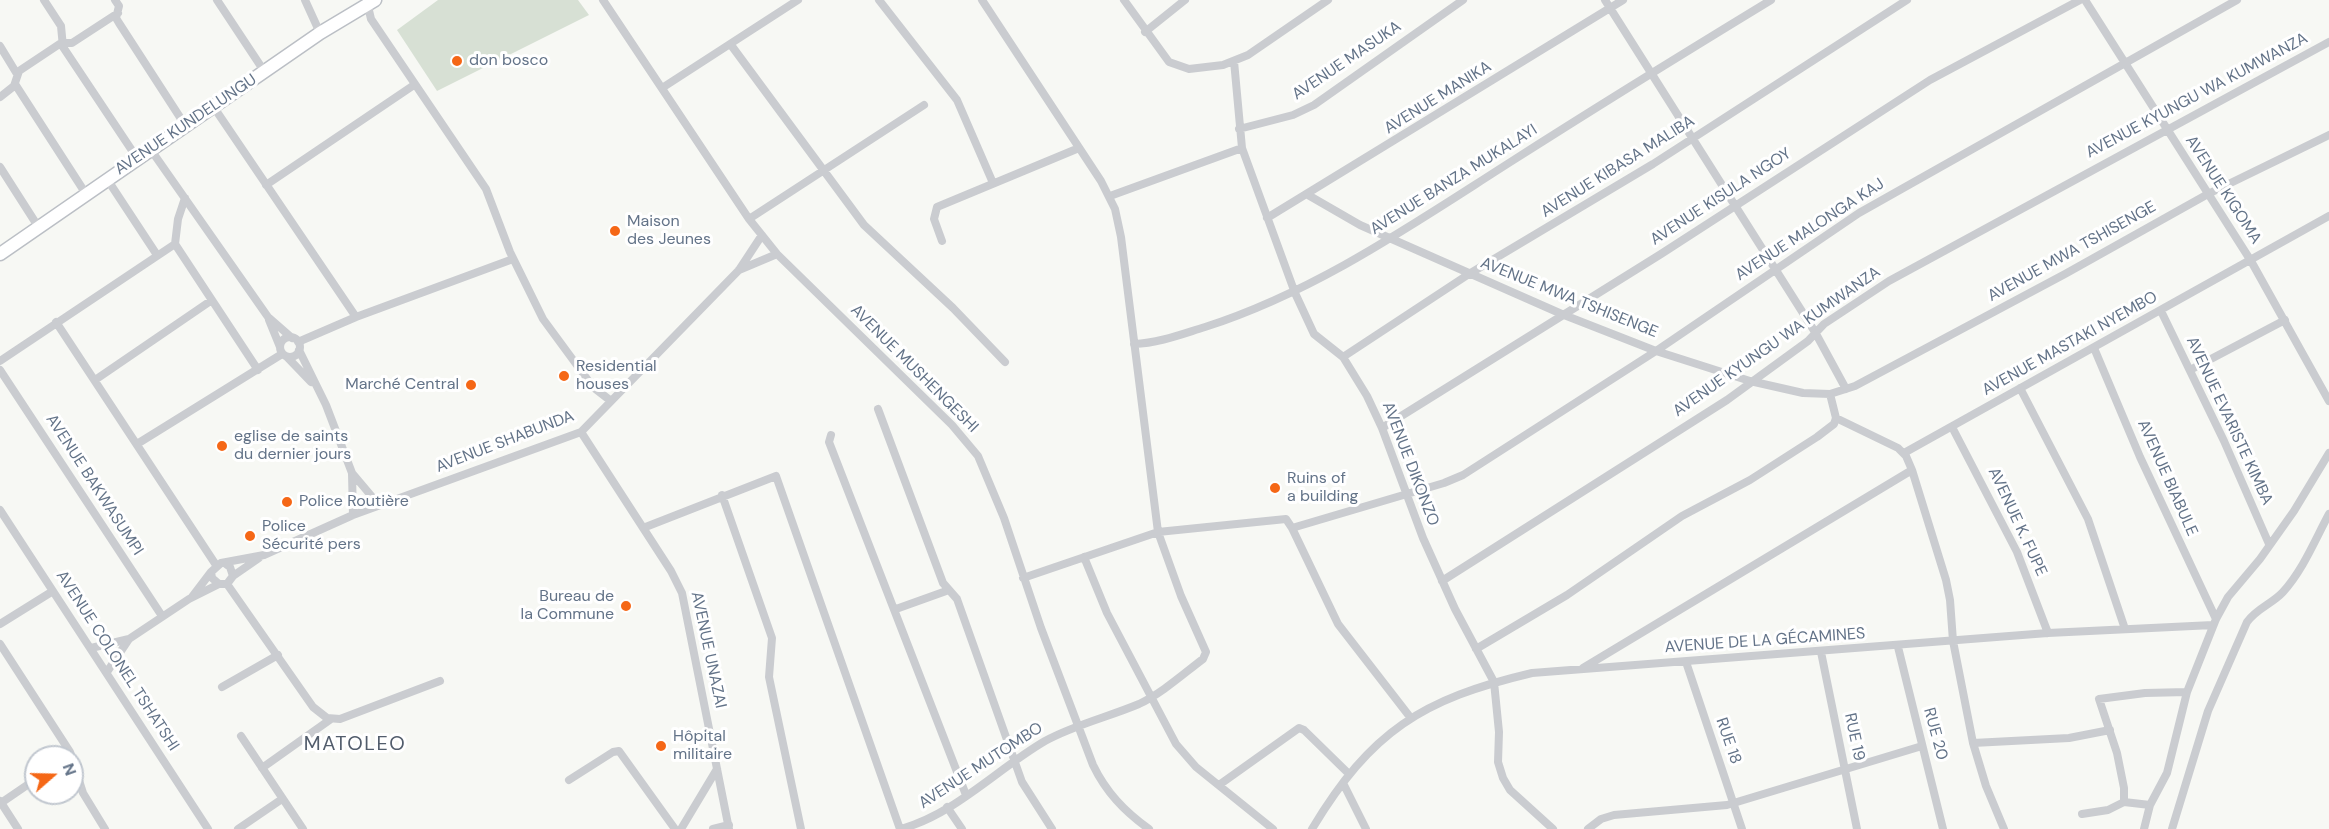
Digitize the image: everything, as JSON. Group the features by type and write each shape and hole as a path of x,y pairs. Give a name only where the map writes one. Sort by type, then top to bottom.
{"street":[{"path":"45,0 62,27 61,43 137,158"},
{"path":"115,0 118,6 118,23 185,125"},
{"path":"217,0 264,71"},
{"path":"305,0 320,33"},
{"name":"AVENUE MUSHENGESHI","path":"603,0 749,219 777,254 952,425 978,456 1004,518 1023,578 1078,728 1102,783 1118,804 1149,829"},
{"path":"662,88 798,0"},
{"path":"879,0 911,44 935,70 957,100 993,183"},
{"path":"982,0 1110,196 1121,237 1158,532"},
{"path":"1124,0 1145,32 1169,62 1180,68 1213,66 1234,61 1263,47 1328,0"},
{"path":"1145,32 1185,0"},
{"name":"AVENUE MASUKA","path":"1239,129 1293,115 1314,105 1463,0"},
{"path":"1605,0 1733,206 1815,332 1846,389"},
{"name":"AVENUE MANIKA","path":"1267,218 1623,0"},
{"name":"AVENUE BANZA MUKALAYI","path":"1134,344 1155,342 1221,322 1295,293 1392,237 1650,73 1771,0"},
{"name":"AVENUE KIBASA MALIBA","path":"1343,357 1469,274 1692,139 1907,0"},
{"name":"AVENUE KISULA NGOY","path":"1382,428 1564,315 1930,80 2080,0"},
{"name":"AVENUE KIGOMA","path":"2085,0 2251,261 2329,401"},
{"name":"AVENUE MALONGA KAJ","path":"1292,528 1406,492 1444,483 1463,475 1656,351 1869,207 2237,0"},
{"path":"369,2 371,18 486,189 513,259 543,319 593,387 612,401"},
{"name":"AVENUE KUNDELUNGU","path":"0,254 264,71 369,2"},
{"path":"17,74 61,43 72,43 118,13"},
{"name":"AVENUE KYUNGU WA KUMWANZA","path":"1442,580 1711,411 1808,341 1815,332 1855,302 1920,263 2329,42"},
{"path":"731,45 864,225 953,308 1005,362"},
{"path":"0,46 17,74 15,84 0,97"},
{"name":"AVENUE DIKONZO","path":"1234,61 1242,148 1295,293 1314,334 1343,357 1367,396 1382,428 1420,531 1442,580 1494,682"},
{"path":"15,84 86,194"},
{"path":"266,185 414,85"},
{"path":"749,219 924,105"},
{"path":"213,106 356,317"},
{"name":"AVENUE MWA TSHISENGE","path":"1308,195 1350,220 1392,237 1469,274 1656,351 1750,381 1811,395 1830,394 1846,389 2055,279 2208,194 2329,135"},
{"path":"942,241 934,219 937,207 1079,148"},
{"path":"1110,196 1242,148"},
{"path":"151,150 268,317 283,353 315,386"},
{"path":"0,167 39,228"},
{"path":"107,179 157,255"},
{"path":"185,198 178,219 175,244 258,370"},
{"name":"AVENUE MASTAKI NYEMBO","path":"1904,453 2329,216"},
{"path":"739,270 762,235"},
{"path":"0,361 175,244"},
{"path":"739,270 777,254"},
{"path":"283,353 284,339 297,343 356,317 513,259"},
{"name":"AVENUE SHABUNDA","path":"264,555 353,515 581,432 739,270"},
{"path":"95,380 212,300"},
{"name":"AVENUE EVARISTE KIMBA","path":"2161,311 2269,544"},
{"path":"268,317 297,343 315,386 326,405 352,473 379,505"},
{"path":"2190,370 2284,320"},
{"path":"56,322 137,444 213,569 215,582 226,581"},
{"path":"137,444 283,353 295,356 297,343"},
{"name":"AVENUE BIABULE","path":"2094,348 2214,622"},
{"name":"AVENUE BAKWASUMPI","path":"0,370 162,616"},
{"path":"2020,388 2088,519 2125,629"},
{"path":"1476,649 1567,595 1682,516 1750,480 1824,432 1834,424 1836,418 1830,394"},
{"path":"878,409 943,583 957,599 1014,759 1030,797 1052,829"},
{"path":"1836,418 1904,453 1912,470 1946,580 1953,641 1973,743 1986,786 2004,829"},
{"name":"AVENUE K. FUPE","path":"1952,427 2017,552 2048,633"},
{"name":"AVENUE UNAZAI","path":"581,432 676,580 684,599 729,827"},
{"path":"831,435 829,442 896,609 966,795"},
{"path":"2144,829 2150,805 2172,759 2187,693 2214,622 2228,597 2260,559 2294,511 2329,453"},
{"path":"1581,669 1912,470"},
{"path":"352,473 353,515"},
{"path":"643,528 722,495 776,476 900,829"},
{"path":"722,495 772,638 769,677 801,829"},
{"name":"AVENUE COLONEL TSHATSHI","path":"0,510 208,829"},
{"path":"2172,829 2208,711 2247,622 2256,611 2278,597 2292,580 2329,514"},
{"path":"1023,578 1158,532 1282,519 1292,528 1338,624 1410,717"},
{"name":"AVENUE MUTOMBO","path":"900,829 920,823 947,807 1014,759 1058,734 1151,698 1203,659 1206,652 1181,596 1158,532"},
{"path":"189,599 213,569 264,555"},
{"path":"107,672 129,639 189,599 226,581 264,555"},
{"path":"1084,557 1107,614 1151,698 1185,756 1273,829"},
{"path":"226,564 232,571 226,581"},
{"path":"226,581 313,707 331,719 340,719 440,681"},
{"path":"896,609 949,590"},
{"path":"0,624 53,591"},
{"name":"AVENUE DE LA GÉCAMINES","path":"1312,829 1349,774 1410,717 1445,699 1494,682 1545,671 1898,647 2048,633 2214,622"},
{"path":"91,648 129,639"},
{"path":"0,644 63,745"},
{"name":"RUE 20","path":"1898,647 1943,829"},
{"name":"RUE 19","path":"1821,652 1857,829"},
{"path":"222,687 278,654"},
{"name":"RUE 18","path":"1686,662 1742,829"},
{"path":"1494,682 1499,732 1498,762 1503,778 1510,790 1553,829"},
{"path":"2124,802 2122,773 2099,701 2101,698 2145,693 2187,693"},
{"path":"262,768 331,719"},
{"path":"1219,785 1299,728 1304,730 1349,774"},
{"path":"1973,743 2069,738 2110,730"},
{"path":"241,736 303,829"},
{"path":"1588,829 1601,819 1614,815 1733,804 1922,746"},
{"path":"569,780 613,752 619,751 675,829"},
{"path":"681,829 717,769"},
{"path":"1343,783 1366,829"},
{"path":"18,829 4,816 0,802 24,787"},
{"path":"84,796 105,829"},
{"path":"238,829 282,799"},
{"path":"2082,814 2108,810 2124,802 2150,805"},
{"path":"947,807 962,829"},
{"path":"714,829 729,827"}],"shaded area":[{"name":"don bosco","path":"438,0 578,0 589,15 437,91 397,30"}],"place":[{"name":"don bosco","path":"457,61"},
{"name":"Maison des Jeunes","path":"615,231"},
{"name":"Residential houses","path":"564,376"},
{"name":"Marché Central","path":"471,385"},
{"name":"eglise de saints du dernier jours","path":"222,446"},
{"name":"Ruins of a building","path":"1275,488"},
{"name":"Police Routière","path":"287,502"},
{"name":"Police Sécurité pers","path":"250,536"},
{"name":"Bureau de la Commune","path":"626,606"},
{"name":"Hôpital militaire","path":"661,746"}],"district":[{"name":"MATOLEO","path":"355,745"}]}
